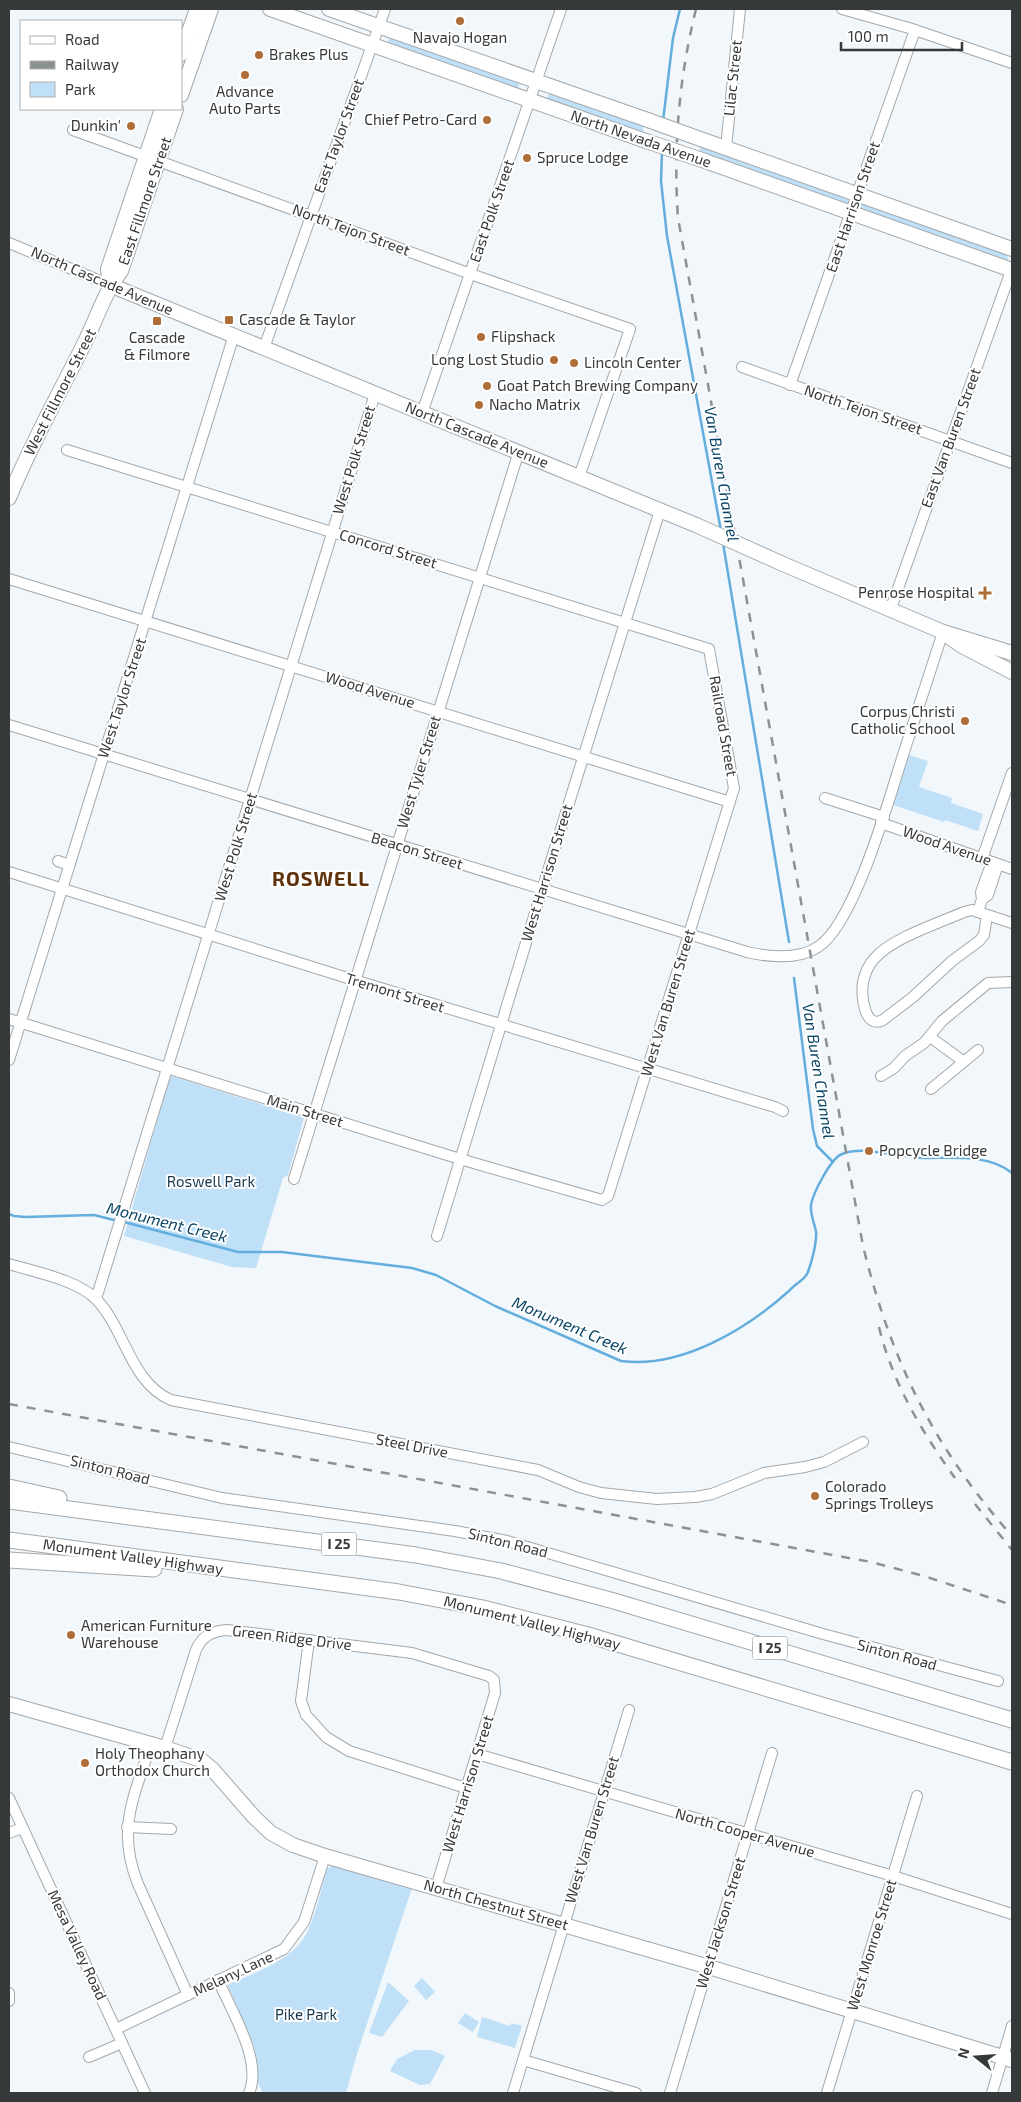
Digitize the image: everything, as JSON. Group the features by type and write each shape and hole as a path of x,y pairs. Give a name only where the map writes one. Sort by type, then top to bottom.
{"highway":[{"path":"9,1487 128,1516"},
{"name":"I 25","path":"9,1500 416,1555 514,1574 614,1601 1012,1719"},
{"name":"Monument Valley Highway","path":"9,1540 399,1592 500,1612 580,1633 1012,1762"},
{"path":"9,1560 150,1569 238,1571"},
{"path":"932,1738 1012,1772"}],"main road":[{"path":"182,51 197,9"},
{"path":"182,92 211,9"},
{"name":"North Nevada Avenue","path":"270,9 1012,269"},
{"name":"North Nevada Avenue","path":"329,9 1012,249"},
{"name":"East Fillmore Street","path":"110,285 121,271 152,159 162,110"},
{"name":"East Fillmore Street","path":"152,159 176,110"},
{"name":"North Cascade Avenue","path":"110,285 519,451 891,608 943,632 1012,654"},
{"name":"West Fillmore Street","path":"9,498 24,464 92,329 110,285"},
{"name":"North Cascade Avenue","path":"943,632 962,646 1012,672"},
{"path":"980,656 1012,665"},
{"name":"North Chestnut Street","path":"9,1704 165,1748 207,1764 271,1833 293,1845 325,1856 709,1967 1008,2059"}],"street":[{"name":"East Taylor Street","path":"264,348 384,9"},
{"name":"East Polk Street","path":"422,413 531,101 561,9"},
{"name":"Lilac Street","path":"726,148 740,9"},
{"path":"842,9 915,30 1012,63"},
{"name":"East Harrison Street","path":"790,384 915,30"},
{"name":"North Tejon Street","path":"73,130 470,274 630,329 579,477"},
{"name":"North Cascade Avenue","path":"9,243 110,285"},
{"name":"East Van Buren Street","path":"891,608 1012,269"},
{"name":"West Taylor Street","path":"9,1060 234,335"},
{"name":"North Tejon Street","path":"742,367 1012,463"},
{"name":"West Polk Street","path":"96,1299 375,394"},
{"name":"Concord Street","path":"67,450 709,649"},
{"name":"West Tyler Street","path":"294,1179 437,711 519,451"},
{"name":"West Harrison Street","path":"437,1236 660,510"},
{"name":"Wood Avenue","path":"9,579 730,802"},
{"path":"883,820 943,632"},
{"name":"Railroad Street","path":"709,649 734,788 730,802"},
{"name":"Beacon Street","path":"9,725 690,935 747,952 771,956 801,954 817,948 825,942 856,891 883,820"},
{"path":"1012,773 991,862 988,896 982,899 982,913 984,935 973,947 952,961 913,997 883,1020 874,1023 866,1013 862,989 866,974 875,958 890,945 972,910 982,913 1012,923"},
{"name":"Wood Avenue","path":"825,798 1012,869"},
{"name":"West Van Buren Street","path":"602,1200 608,1196 730,802"},
{"path":"58,861 69,865"},
{"name":"Tremont Street","path":"9,872 354,980 776,1107 782,1111"},
{"path":"880,1076 894,1068 905,1056 930,1037 942,1021 988,983 1012,982"},
{"name":"Main Street","path":"9,1019 460,1159 602,1200"},
{"path":"930,1037 963,1061"},
{"path":"931,1089 978,1050"},
{"name":"Steel Drive","path":"9,1264 64,1281 96,1299 116,1327 145,1381 156,1392 171,1400 538,1470 579,1487 601,1493 657,1499 712,1494 764,1473 824,1462 862,1442"},
{"name":"Sinton Road","path":"9,1448 231,1499 454,1531 508,1541 823,1634 998,1681"},
{"name":"Green Ridge Drive","path":"165,1748 196,1650 207,1635 213,1632 227,1630 412,1653 483,1674 494,1680"},
{"path":"309,1640 301,1700 306,1715 326,1737 349,1751 466,1788"},
{"name":"West Harrison Street","path":"436,1888 495,1693 494,1680"},
{"name":"West Van Buren Street","path":"513,2093 628,1710"},
{"path":"150,1744 130,1809 127,1845 133,1871 188,1995"},
{"name":"West Jackson Street","path":"670,2093 772,1753"},
{"name":"North Cooper Avenue","path":"477,1754 893,1876 1012,1914"},
{"name":"West Monroe Street","path":"827,2093 917,1796"},
{"name":"Mesa Valley Road","path":"9,1798 145,2093"},
{"path":"127,1827 171,1829"},
{"path":"9,1833 22,1828"},
{"name":"Melany Lane","path":"116,2029 279,1953 289,1943 304,1922 325,1856"},
{"path":"218,1980 250,2052 253,2074 249,2093"},
{"path":"9,1993 9,2001"},
{"path":"992,2093 1008,2059 1012,2026"},
{"path":"89,2057 122,2043"},
{"path":"523,2060 636,2093"}],"green space":[{"path":"391,37 518,81 519,86 517,89 389,44 388,40"},
{"path":"552,92 643,123 643,135 548,100 548,95"},
{"path":"700,144 847,196 849,202 846,205 699,156"},
{"path":"866,202 1007,252 1008,259 1006,261 859,209 861,204"},
{"path":"909,755 928,761 919,787 952,798 951,803 983,814 978,831 893,805"},
{"name":"Roswell Park","path":"172,1076 304,1118 288,1175 283,1178 256,1268 232,1267 124,1236 169,1079"},
{"name":"Pike Park","path":"333,1865 412,1888 356,2057 346,2093 263,2093 258,2083 258,2067 254,2046 228,1986 275,1963 286,1956 303,1939 317,1907 327,1869"},
{"path":"422,1978 435,1992 426,2000 414,1986"},
{"path":"388,1982 409,2001 382,2037 369,2033"},
{"path":"465,2013 479,2022 473,2032 458,2023"},
{"path":"482,2017 510,2026 511,2023 522,2026 515,2048 477,2037"},
{"path":"415,2050 431,2050 445,2056 430,2084 420,2085 390,2071 397,2059"}],"waterway":[{"name":"Van Buren Channel","path":"663,121 673,38 680,9"},
{"name":"Van Buren Channel","path":"662,151 661,181 667,236 721,531"},
{"name":"Van Buren Channel","path":"723,543 789,942"},
{"name":"Van Buren Channel","path":"794,978 813,1129 817,1146 833,1162"},
{"name":"Monument Creek","path":"124,1222 238,1252 282,1252 412,1268 436,1275 495,1306 621,1361 644,1362 667,1359 690,1352 733,1332 773,1305 805,1277 811,1263 816,1240 816,1231 811,1211 812,1200 828,1169 842,1154 872,1151 925,1158 970,1158 993,1163 1012,1173"},
{"name":"Monument Creek","path":"9,1214 25,1217 94,1215 118,1221"}],"railway":[{"path":"696,9 685,61 679,113 676,165 678,218 863,1246 887,1327 919,1401 938,1436 960,1470 984,1503 1012,1536"},
{"path":"879,1327 900,1387 920,1425 955,1478"},
{"path":"9,1404 871,1562 924,1576 1012,1605"},
{"path":"975,1504 1012,1550"}],"place":[{"name":"Navajo Hogan","path":"460,21"},
{"name":"Brakes Plus","path":"259,55"},
{"name":"Advance Auto Parts","path":"245,75"},
{"name":"Chief Petro-Card","path":"487,120"},
{"name":"Dunkin'","path":"131,126"},
{"name":"Spruce Lodge","path":"527,158"},
{"name":"Cascade & Taylor","path":"229,320"},
{"name":"Cascade & Filmore","path":"157,321"},
{"name":"Flipshack","path":"481,337"},
{"name":"Long Lost Studio","path":"554,360"},
{"name":"Lincoln Center","path":"574,363"},
{"name":"Goat Patch Brewing Company","path":"487,386"},
{"name":"Nacho Matrix","path":"479,405"},
{"name":"Penrose Hospital","path":"985,593"},
{"name":"Corpus Christi Catholic School","path":"965,721"},
{"name":"Popcycle Bridge","path":"869,1151"},
{"name":"Colorado Springs Trolleys","path":"815,1496"},
{"name":"American Furniture Warehouse","path":"71,1635"},
{"name":"Holy Theophany Orthodox Church","path":"85,1763"}],"district":[{"name":"ROSWELL","path":"321,879"}]}
